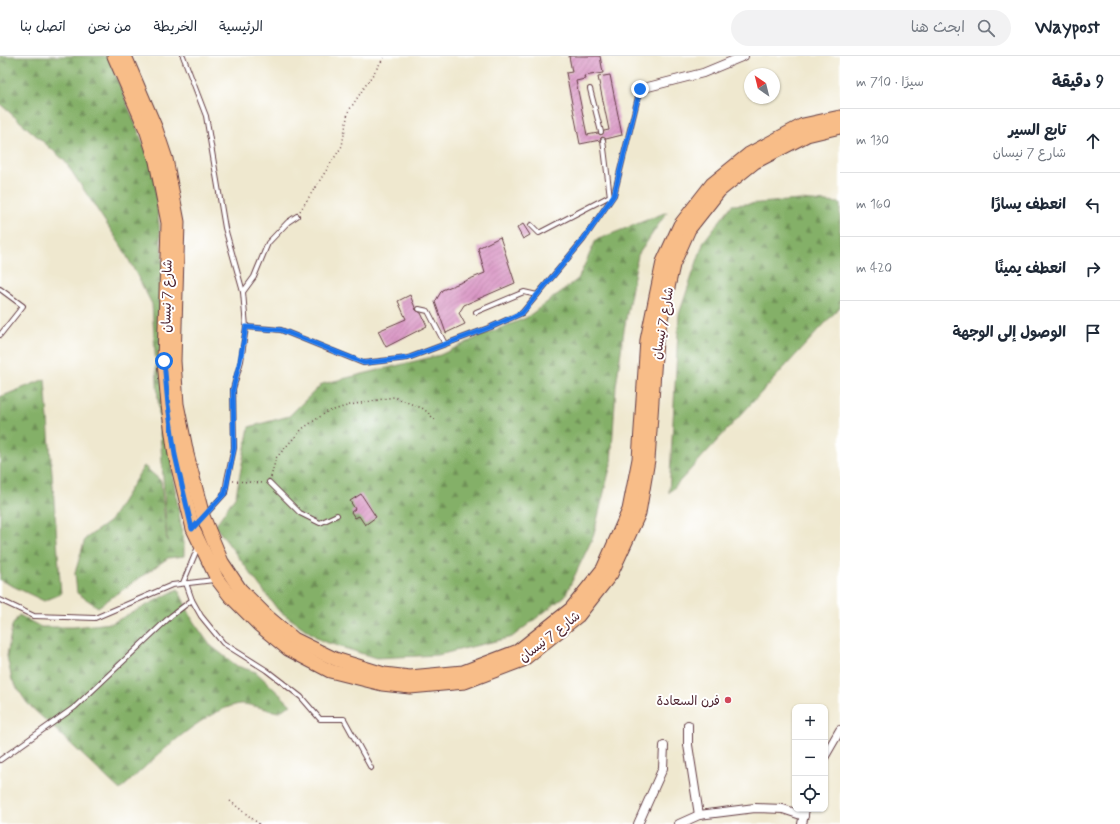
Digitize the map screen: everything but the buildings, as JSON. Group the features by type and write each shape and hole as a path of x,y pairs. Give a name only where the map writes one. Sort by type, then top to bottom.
{"main road":[{"name":"شارع 7 نيسان","path":"114,56 147,132 156,161 168,223 164,361 168,405 175,455 198,523 240,589 268,618 294,639 335,659 384,674 410,677 463,672 518,651 570,609 603,569 629,510 638,459 646,340 663,262 680,225 712,184 749,154 803,125 840,117"},
{"name":"شارع 7 نيسان","path":"125,56 164,151 178,222 174,361 178,404 198,523 200,544 217,579 230,596 254,621 282,644 330,671 382,684 410,687 465,682 523,660 578,616 611,574 639,513 648,460 656,341 673,265 689,229 719,190 755,162 807,135 840,127"}],"street":[{"path":"640,89 703,73 744,56"},
{"path":"688,725 688,745 699,815"},
{"path":"828,751 840,730"},
{"path":"638,824 663,768 664,746"},
{"path":"679,824 699,815 755,808 783,809 804,816"}],"lane":[{"path":"183,56 206,116 225,228 243,292 246,327 233,389 234,448 225,493 198,523"},
{"path":"590,89 601,132"},
{"path":"246,327 281,330 364,363 408,358 491,327 522,313 583,240 614,195 640,89"},
{"path":"603,140 610,202"},
{"path":"531,225 539,233 610,196"},
{"path":"243,292 254,277 268,243 288,222 297,216"},
{"path":"0,289 23,306 0,335"},
{"path":"476,312 524,292 538,295"},
{"path":"419,309 428,310 445,344"},
{"path":"269,482 300,513 320,523 337,515"},
{"path":"200,544 184,583 201,616 223,643 266,670 301,697 320,719 344,719 371,768"},
{"path":"0,600 34,616 95,618 172,585 217,579"},
{"path":"0,760 75,706 172,616 192,600"}],"path":[{"path":"297,216 342,146 348,112 385,56"},
{"path":"227,480 269,482 276,458 302,429 327,412 350,405 394,397 424,409 436,421"},
{"path":"230,801 259,824"}],"green space":[{"path":"0,56 108,56 153,168 166,290 166,384 174,483 184,543 184,556 168,558 98,607 77,593 75,573 85,539 110,521 144,466 161,481 167,541 152,304 122,247 64,160 0,104"},
{"path":"800,200 840,203 840,307 669,493 679,314 704,241 732,205"},
{"path":"667,212 638,255 624,330 616,386 611,464 593,537 565,596 512,637 438,655 376,658 322,641 278,610 215,526 236,495 249,427 289,416 322,384 440,355 485,334 526,318 578,279 596,240"},
{"path":"45,379 61,594 44,601 0,580 0,397"},
{"path":"178,589 193,621 210,645 237,666 256,672 291,705 278,712 243,704 224,709 208,717 176,740 120,790 27,703 12,680 7,656 12,626 19,615 41,627 73,627 112,623"}],"place":[{"name":"فرن السعادة","path":"728,700"}],"route":[{"path":"164,361 175,455 192,529 225,493 234,448 233,389 246,327 281,330 364,363 408,358 491,327 522,313 583,240 614,195 640,89"}]}
